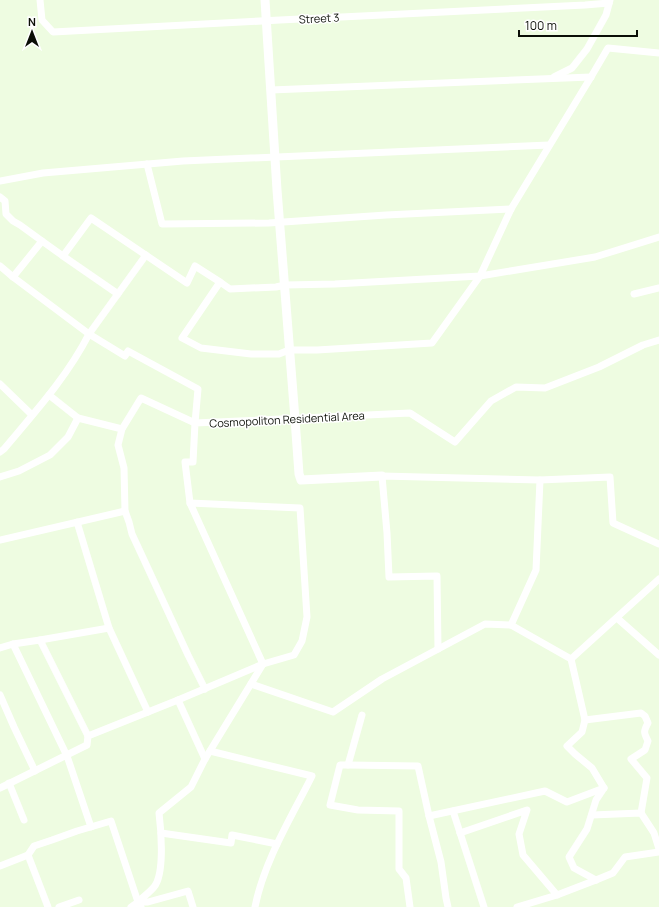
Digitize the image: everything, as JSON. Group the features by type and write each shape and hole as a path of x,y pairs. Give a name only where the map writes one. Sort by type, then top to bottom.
{"street":[{"name":"Street 3","path":"40,0 42,20 53,32 585,5 609,1"},
{"path":"265,0 284,285 299,474 301,480 382,476 540,480 610,477 613,523 659,544"},
{"path":"552,78 572,68 587,48 606,15 609,1"},
{"path":"220,282 182,338 201,348 251,354 278,354 289,350 317,350 432,343 480,276 511,209 608,48 659,53"},
{"path":"271,90 591,77"},
{"path":"0,181 43,173 183,161 549,145"},
{"path":"147,164 162,224 280,222 511,209"},
{"path":"0,197 5,202 6,214 13,221 20,224 118,294"},
{"path":"63,256 91,218 187,283 196,266 230,290 276,287 284,285 343,284 480,276 595,257 659,237"},
{"path":"13,277 42,241"},
{"path":"0,452 49,395 81,350 89,334 146,255"},
{"path":"0,266 89,334 125,356 128,351 198,389 195,423 141,398 122,429 118,445 124,468 125,511 132,534 205,689"},
{"path":"634,294 659,288"},
{"name":"Cosmopoliton Residential Area","path":"263,664 190,503 185,462 193,462 195,423 410,414 454,442 491,401 516,387 545,388 599,367 643,345 659,340"},
{"path":"0,384 32,415"},
{"path":"49,395 78,418 122,429"},
{"path":"0,477 19,471 50,455 68,436 78,418"},
{"path":"382,476 389,577 437,576 438,649"},
{"path":"511,625 536,570 540,480"},
{"path":"88,736 263,664 294,655 302,641 307,617 300,508 190,503"},
{"path":"0,540 125,511"},
{"path":"77,522 109,628 148,712"},
{"path":"571,659 659,579"},
{"path":"616,618 659,655"},
{"path":"251,684 333,712 382,679 485,624 511,625 571,659 584,720 582,732 567,746 592,768 604,788"},
{"path":"0,648 13,644 109,628"},
{"path":"0,788 87,746 88,736 40,640"},
{"path":"13,644 67,756 91,827"},
{"path":"140,904 155,886 160,876 161,833 159,812 191,787 205,759 263,664"},
{"path":"0,695 35,771"},
{"path":"178,700 205,759"},
{"path":"517,907 557,895 613,873 625,857 659,850 654,833 641,813 646,778 631,759 645,750 648,741 644,734 648,723 645,716 640,713 584,720"},
{"path":"348,765 362,716"},
{"path":"210,751 312,776 277,844 258,891 255,907"},
{"path":"410,907 406,878 399,869 398,811 358,810 330,805 340,765 418,766 440,862 448,907"},
{"path":"9,783 24,820"},
{"path":"429,816 545,791 567,802 604,788"},
{"path":"596,880 574,868 569,857 587,829 596,800 604,788"},
{"path":"460,833 527,810 519,834 523,855 557,895"},
{"path":"453,811 484,907"},
{"path":"592,815 641,813"},
{"path":"0,866 28,855 34,846 111,821 140,904"},
{"path":"161,833 231,843 232,834 277,844"},
{"path":"28,855 48,907"},
{"path":"131,907 188,891 193,907"},
{"path":"59,907 79,900"}]}
